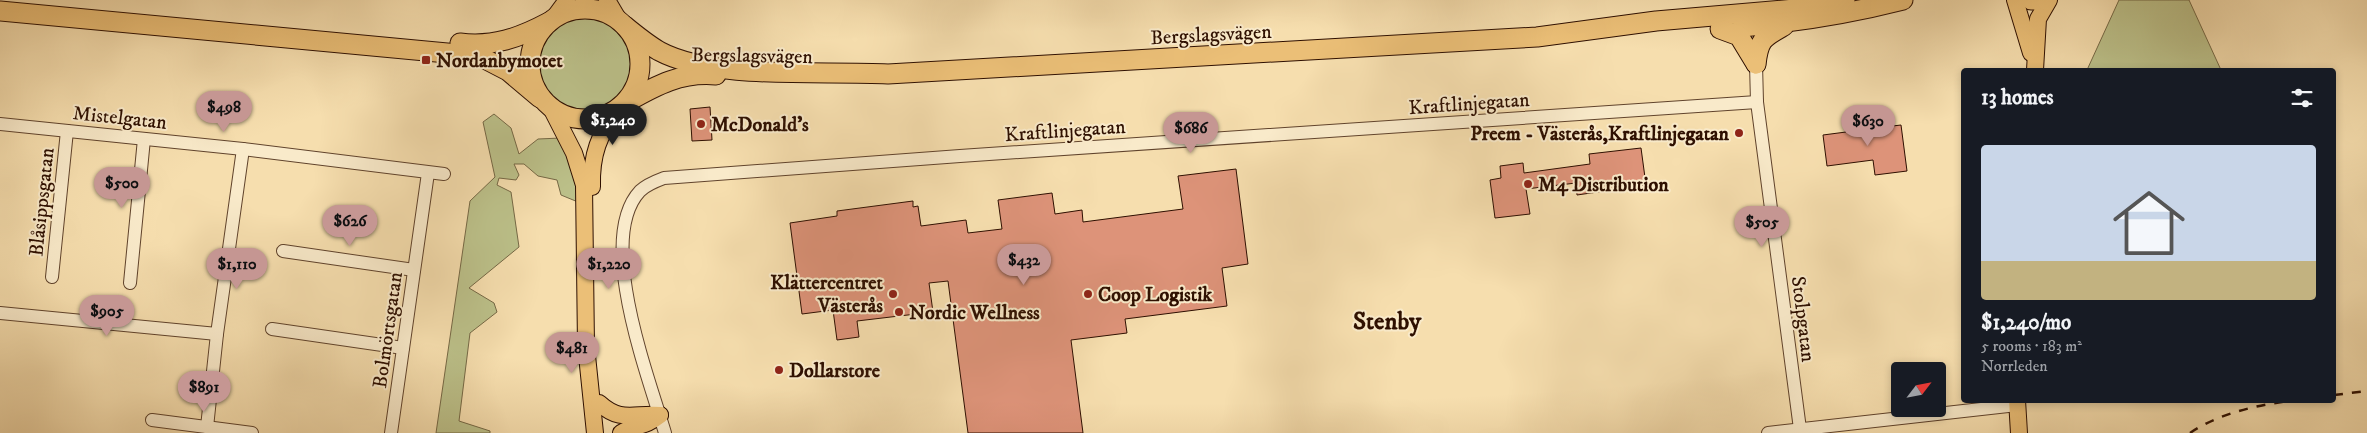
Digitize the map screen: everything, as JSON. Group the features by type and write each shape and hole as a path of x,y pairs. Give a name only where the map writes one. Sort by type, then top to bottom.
{"highway":[{"path":"0,11 478,56 508,71 545,103 563,115 584,119 606,116 620,107 636,86 640,70 637,47 623,24 608,14 587,9 566,12 526,35 506,41 473,45 12,0"},
{"name":"Bergslagsvägen","path":"623,24 659,51 704,65 782,72 888,74 1537,37 1656,20 1795,9 1846,0"},
{"name":"Bergslagsvägen","path":"1537,37 1557,40 1789,24 1903,0"},
{"path":"2031,0 2043,0"},
{"path":"545,103 532,79 530,58 533,44 539,32 551,20"},
{"path":"1756,64 1760,42 1789,24"},
{"path":"1720,29 1739,36 1756,64"},
{"name":"Bergslagsvägen","path":"620,107 657,85 673,78 694,74 804,80 870,78 888,74"}],"main road":[{"path":"551,20 567,0"},
{"path":"607,0 623,24"},
{"path":"2015,0 2035,68"},
{"path":"2035,68 2038,19 2049,0"},
{"path":"545,103 574,152 584,186 586,346 595,433"},
{"path":"602,433 595,345 592,165 599,139 620,107"},
{"path":"599,403 610,413 622,417 641,414 660,415"},
{"path":"2017,403 2019,433"},
{"path":"621,433 627,429 649,424 660,415"}],"street":[{"name":"Stolpgatan","path":"1756,64 1757,102 1800,429"},
{"name":"Kraftlinjegatan","path":"666,433 636,340 623,256 626,216 632,204 641,191 664,178 1757,102"},
{"name":"Mistelgatan","path":"0,124 243,149 444,174"},
{"name":"Blåsippsgatan","path":"52,277 67,131"},
{"path":"130,283 144,138"},
{"path":"207,427 217,334 243,149"},
{"name":"Bolmörtsgatan","path":"391,433 428,173"},
{"path":"283,251 414,270"},
{"path":"0,313 217,334"},
{"path":"272,329 403,348"},
{"path":"1768,433 2009,403"},
{"path":"152,420 252,433"}],"green space":[{"path":"2119,0 2189,0 2220,68 2088,68"},
{"path":"585,15 604,19 620,30 631,46 635,65 631,84 620,100 604,111 585,115 566,111 550,100 539,84 535,65 539,46 550,30 566,19"},
{"path":"494,114 511,128 519,154 538,139 561,138 575,165 578,202 561,195 557,180 538,176 524,164 514,164 519,175 516,180 499,178 497,185 511,192 519,247 469,288 494,303 497,312 470,333 459,421 490,431 490,433 436,433 470,201 495,177 483,122"}],"building":[{"name":"McDonald's","path":"710,107 712,140 692,141 690,109"},
{"path":"1853,120 1853,124 1883,120 1884,127 1901,125 1907,171 1875,175 1873,160 1827,166 1823,135 1846,132 1845,121"},
{"name":"M4 Distribution","path":"1641,148 1646,185 1577,195 1576,183 1526,189 1530,214 1495,218 1490,180 1501,178 1500,166 1523,163 1524,173 1590,164 1589,154"},
{"name":"Coop Logistik","path":"1236,169 1248,264 1222,268 1227,306 1125,319 1127,333 1071,340 1083,433 968,433 948,281 929,283 933,312 857,321 859,337 837,340 833,310 802,314 790,223 837,216 837,211 913,201 913,207 918,206 921,226 966,220 968,233 1002,229 998,200 1052,193 1055,214 1082,210 1083,222 1183,209 1178,176"}],"railway":[{"path":"2336,395 2367,391"},
{"path":"2190,433 2214,420 2241,410 2275,403"}],"place":[{"name":"Nordanbymotet","path":"426,60"},
{"name":"McDonald's","path":"701,124"},
{"name":"Preem - Västerås,Kraftlinjegatan","path":"1739,133"},
{"name":"M4 Distribution","path":"1528,184"},
{"name":"Klättercentret Västerås","path":"893,294"},
{"name":"Coop Logistik","path":"1088,294"},
{"name":"Nordic Wellness","path":"899,312"},
{"name":"Dollarstore","path":"779,370"}],"district":[{"name":"Stenby","path":"1387,320"}]}
